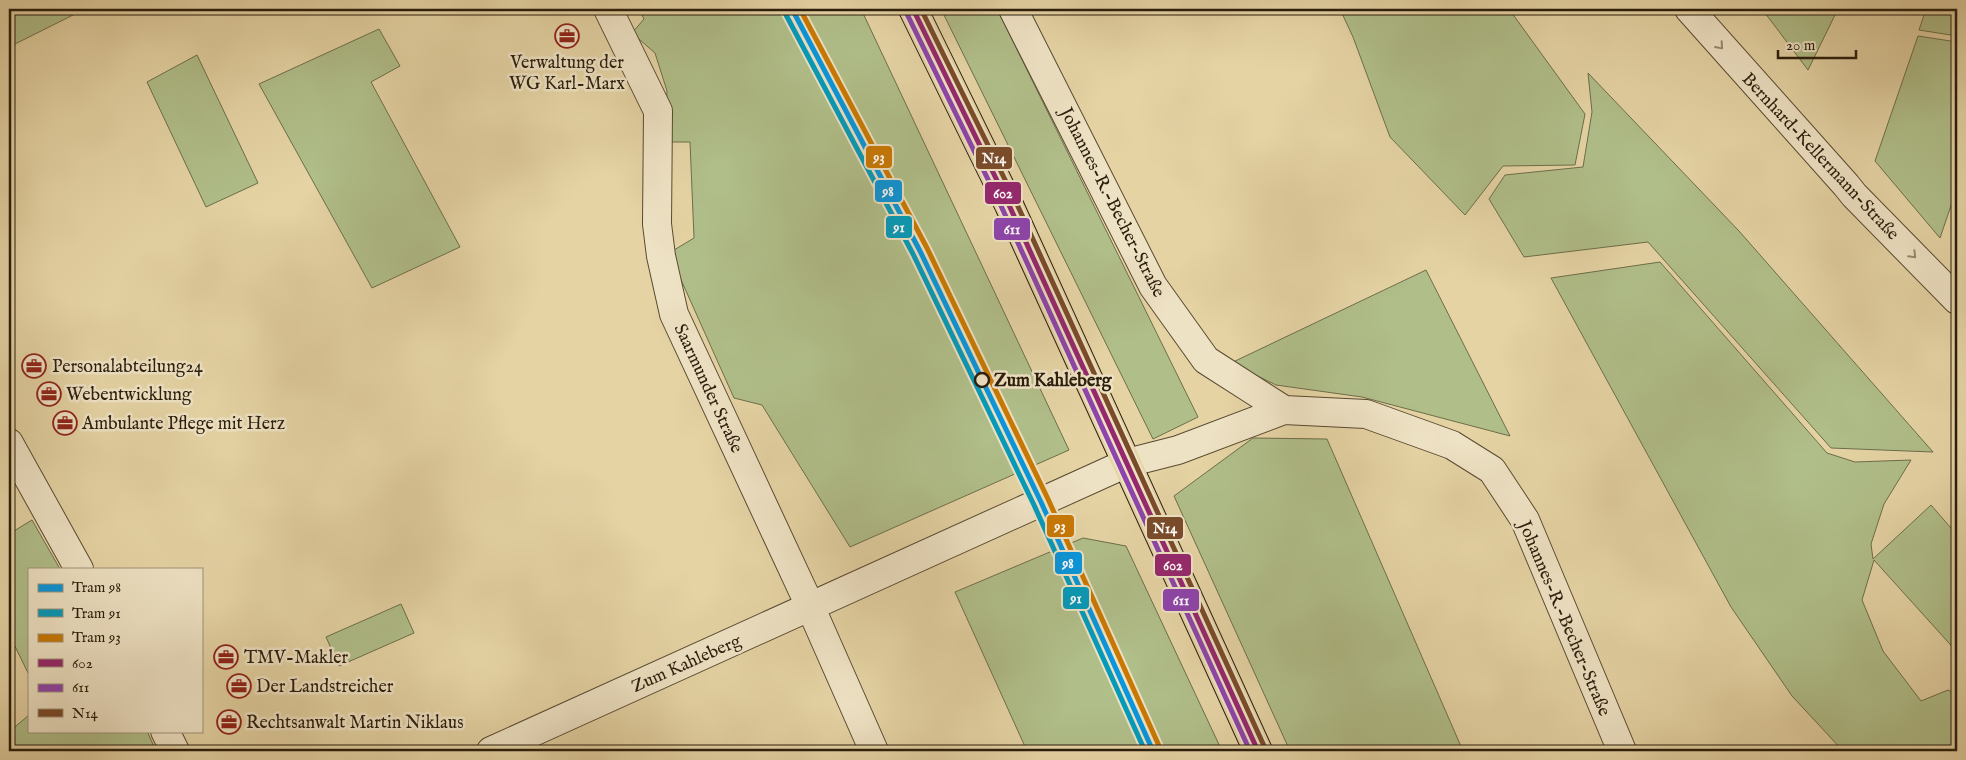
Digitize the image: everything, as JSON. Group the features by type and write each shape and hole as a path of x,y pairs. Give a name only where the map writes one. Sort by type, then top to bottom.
{"main road":[{"path":"913,9 1009,205 1258,751"}],"street":[{"name":"Saarmunder Straße","path":"608,9 658,111 657,224 661,256 674,314 810,606 874,751"},
{"name":"Johannes-R.-Becher-Straße","path":"1013,9 1153,286 1206,360 1284,410"},
{"name":"Bernhard-Kellermann-Straße","path":"1689,9 1854,195 1957,300"},
{"name":"Johannes-R.-Becher-Straße","path":"1127,463 1178,450 1284,410 1366,414 1452,445 1492,470 1525,520 1622,751"},
{"path":"9,442 77,568"},
{"name":"Zum Kahleberg","path":"492,751 1127,463"},
{"path":"166,732 176,751"}],"green space":[{"path":"9,9 85,9 9,47"},
{"path":"639,9 861,9 1069,450 850,547 762,405 734,398 669,253 694,238 690,142 665,142 667,91 655,53 632,33 644,19"},
{"path":"941,9 997,9 1198,417 1153,439"},
{"path":"1340,9 1509,9 1585,114 1575,165 1503,166 1465,215 1390,137 1353,37"},
{"path":"1762,9 1833,9 1835,15 1808,70"},
{"path":"1926,9 1957,9 1957,36 1919,30"},
{"path":"379,29 400,66 371,82 460,247 372,288 259,84"},
{"path":"1918,36 1957,42 1957,188 1940,238 1875,161"},
{"path":"197,55 258,183 206,207 147,82"},
{"path":"1588,73 1739,231 1933,452 1831,448 1648,242 1524,257 1489,199 1505,175 1583,167 1592,112"},
{"path":"1660,262 1827,453 1855,462 1911,460 1884,504 1871,544 1873,559 1931,505 1957,535 1957,652 1874,560 1862,600 1883,651 1921,701 1948,690 1957,695 1957,751 1843,751 1792,696 1731,607 1551,278"},
{"path":"1426,270 1510,436 1362,397 1276,385 1231,363"},
{"path":"1253,438 1327,439 1463,751 1290,751 1174,496"},
{"path":"32,520 59,568 28,568 28,673 9,634 9,534"},
{"path":"1083,538 1126,546 1222,751 1027,751 955,592"},
{"path":"401,604 414,633 339,666 326,637"},
{"path":"28,716 28,732 147,732 156,751 9,751 9,732"}],"tram line":[{"name":"98","path":"792,9 920,251 1041,502 1153,751"},
{"name":"93","path":"800,9 927,248 1048,499 1160,748"},
{"name":"91","path":"785,13 913,254 1034,505 1145,751"}],"transit line":[{"name":"602","path":"913,9 1009,205 1258,751"},
{"name":"N14","path":"921,9 1016,202 1265,748"},
{"name":"611","path":"906,12 1002,208 1250,751"}],"place":[{"name":"Verwaltung der WG Karl-Marx","path":"567,36"},
{"name":"Personalabteilung24","path":"34,366"},
{"name":"Zum Kahleberg","path":"982,380"},
{"name":"Webentwicklung","path":"49,394"},
{"name":"Ambulante Pflege mit Herz","path":"65,423"},
{"name":"TMV-Makler","path":"226,657"},
{"name":"Der Landstreicher","path":"239,686"},
{"name":"Rechtsanwalt Martin Niklaus","path":"229,722"}]}
